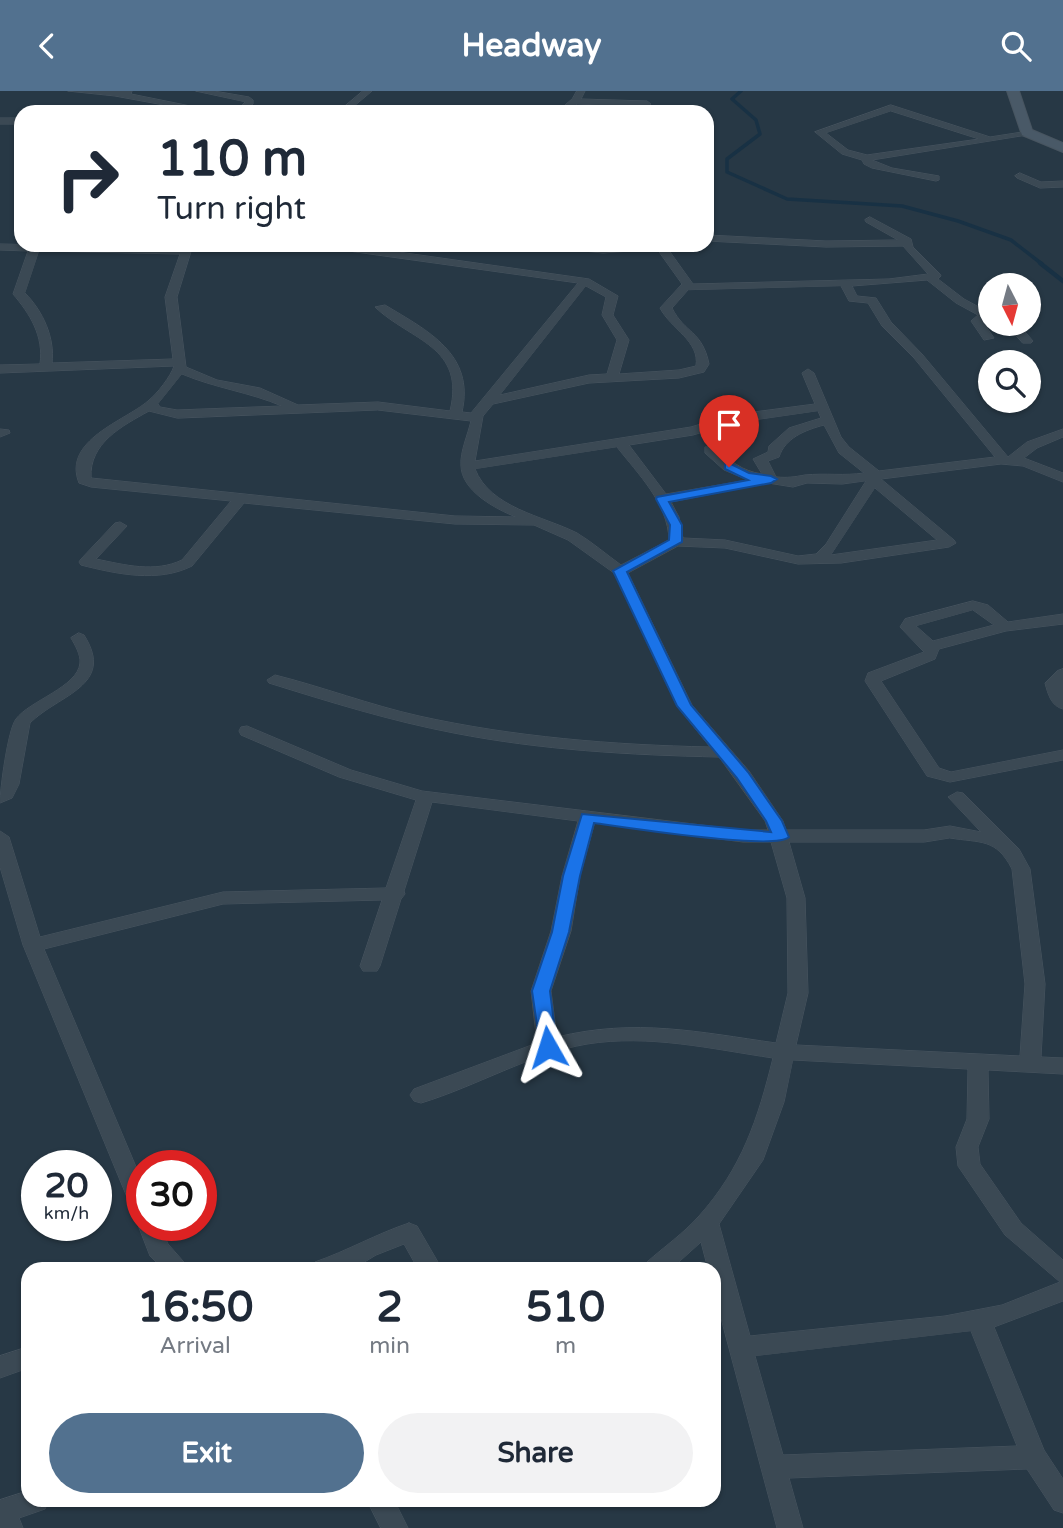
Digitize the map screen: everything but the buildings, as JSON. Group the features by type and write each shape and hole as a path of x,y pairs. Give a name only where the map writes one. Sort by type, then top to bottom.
{"street":[{"path":"72,91 117,94 178,105"},
{"path":"117,94 132,91"},
{"path":"200,91 249,100 248,105"},
{"path":"351,105 368,91"},
{"path":"570,105 582,91"},
{"path":"1013,91 1029,134"},
{"path":"575,101 646,104"},
{"path":"990,140 891,108 819,132 845,152 867,158 990,140 1029,134 1063,148"},
{"path":"867,158 867,162 887,170 936,178"},
{"path":"1020,176 1040,185 1063,184"},
{"path":"870,220 908,243"},
{"path":"714,238 825,244 908,243"},
{"path":"489,401 589,379 680,374 700,369 703,364 699,345 671,317 666,308 687,288 845,283 936,276 908,248 908,243"},
{"path":"34,252 19,294 27,301 38,321 48,360"},
{"path":"186,252 171,297 180,365 152,404 113,425 93,444 83,473 84,480 91,483 240,499 478,521 537,521"},
{"path":"377,252 585,281 612,296 607,309 608,318 621,333 624,344 613,363 612,378"},
{"path":"664,252 688,284 687,288"},
{"path":"931,278 960,301 978,311"},
{"path":"475,417 585,281"},
{"path":"845,283 853,299 872,300 886,324 908,349 918,356 1007,460"},
{"path":"381,307 430,338 455,367 461,381 462,396 455,414"},
{"path":"1023,336 1027,341"},
{"path":"0,369 48,360 82,366 180,365 214,383 329,407"},
{"path":"620,571 676,542 725,544 798,561 841,559 949,543 844,450 835,437 824,405 808,373"},
{"path":"276,398 295,408"},
{"path":"152,404 155,409 177,414 378,406 475,417"},
{"path":"467,466 693,431 731,419 824,405"},
{"path":"475,417 478,421 467,466 473,482 501,506 573,537 620,571 685,706 774,821 781,837 796,898 798,993 773,1102 752,1160 708,1223 663,1262"},
{"path":"771,479 760,459 774,454 774,449 780,446 782,439 790,433 829,419"},
{"path":"1007,460 1032,445 1063,433"},
{"path":"620,442 662,499 676,525 676,542"},
{"path":"710,450 729,467 746,476 793,483 806,479 875,478 1007,460 1026,462 1063,478"},
{"path":"810,560 821,557 831,547 875,478"},
{"path":"662,499 771,479"},
{"path":"120,526 86,562 158,571 176,570 187,563 240,499"},
{"path":"1005,627 983,608 973,605 910,622 908,627 932,652 929,656 874,676 873,681 933,772 950,777 1063,755"},
{"path":"930,647 1005,627 1063,619"},
{"path":"0,798 6,794 10,784 22,722 28,714 72,684 88,667 79,638"},
{"path":"1063,674 1053,683 1056,695 1063,703"},
{"path":"275,680 420,721 465,729 566,742 677,752 724,753"},
{"path":"247,731 377,784 425,798 444,798 743,836 924,836 950,831 999,840"},
{"path":"950,777 961,812 950,831"},
{"path":"957,797 1013,853 1021,869 1035,984 1030,1065"},
{"path":"370,967 396,894 425,798"},
{"path":"548,1047 541,991 561,932 571,876 588,817"},
{"path":"0,837 33,945 126,1169"},
{"path":"33,945 223,898 396,894"},
{"path":"421,1095 548,1047 589,1037 650,1033 785,1052 1063,1066"},
{"path":"978,1061 978,1119 967,1147 970,1166 1013,1229 1063,1274"},
{"path":"708,1223 719,1262"},
{"path":"345,1262 368,1248 409,1232 425,1262"},
{"path":"155,1241 158,1249 171,1262"},
{"path":"721,1269 790,1528"},
{"path":"743,1347 945,1326 1004,1315 1063,1291"},
{"path":"979,1320 1034,1457 1063,1501"},
{"path":"0,1367 21,1360"},
{"path":"773,1467 1034,1457"},
{"path":"5,1517 23,1507"},
{"path":"384,1507 395,1528"}],"waterway":[{"path":"741,91 732,99 756,120 760,134 727,159 727,172 787,199 902,206 958,221 1011,240 1042,264"},
{"path":"1040,263 1063,281"}],"route":[{"path":"548,1047 541,991 561,932 571,876 588,817 743,836 781,837 774,821 743,775 685,706 620,571 676,542 676,525 662,499 771,479 746,476 729,467"}]}
